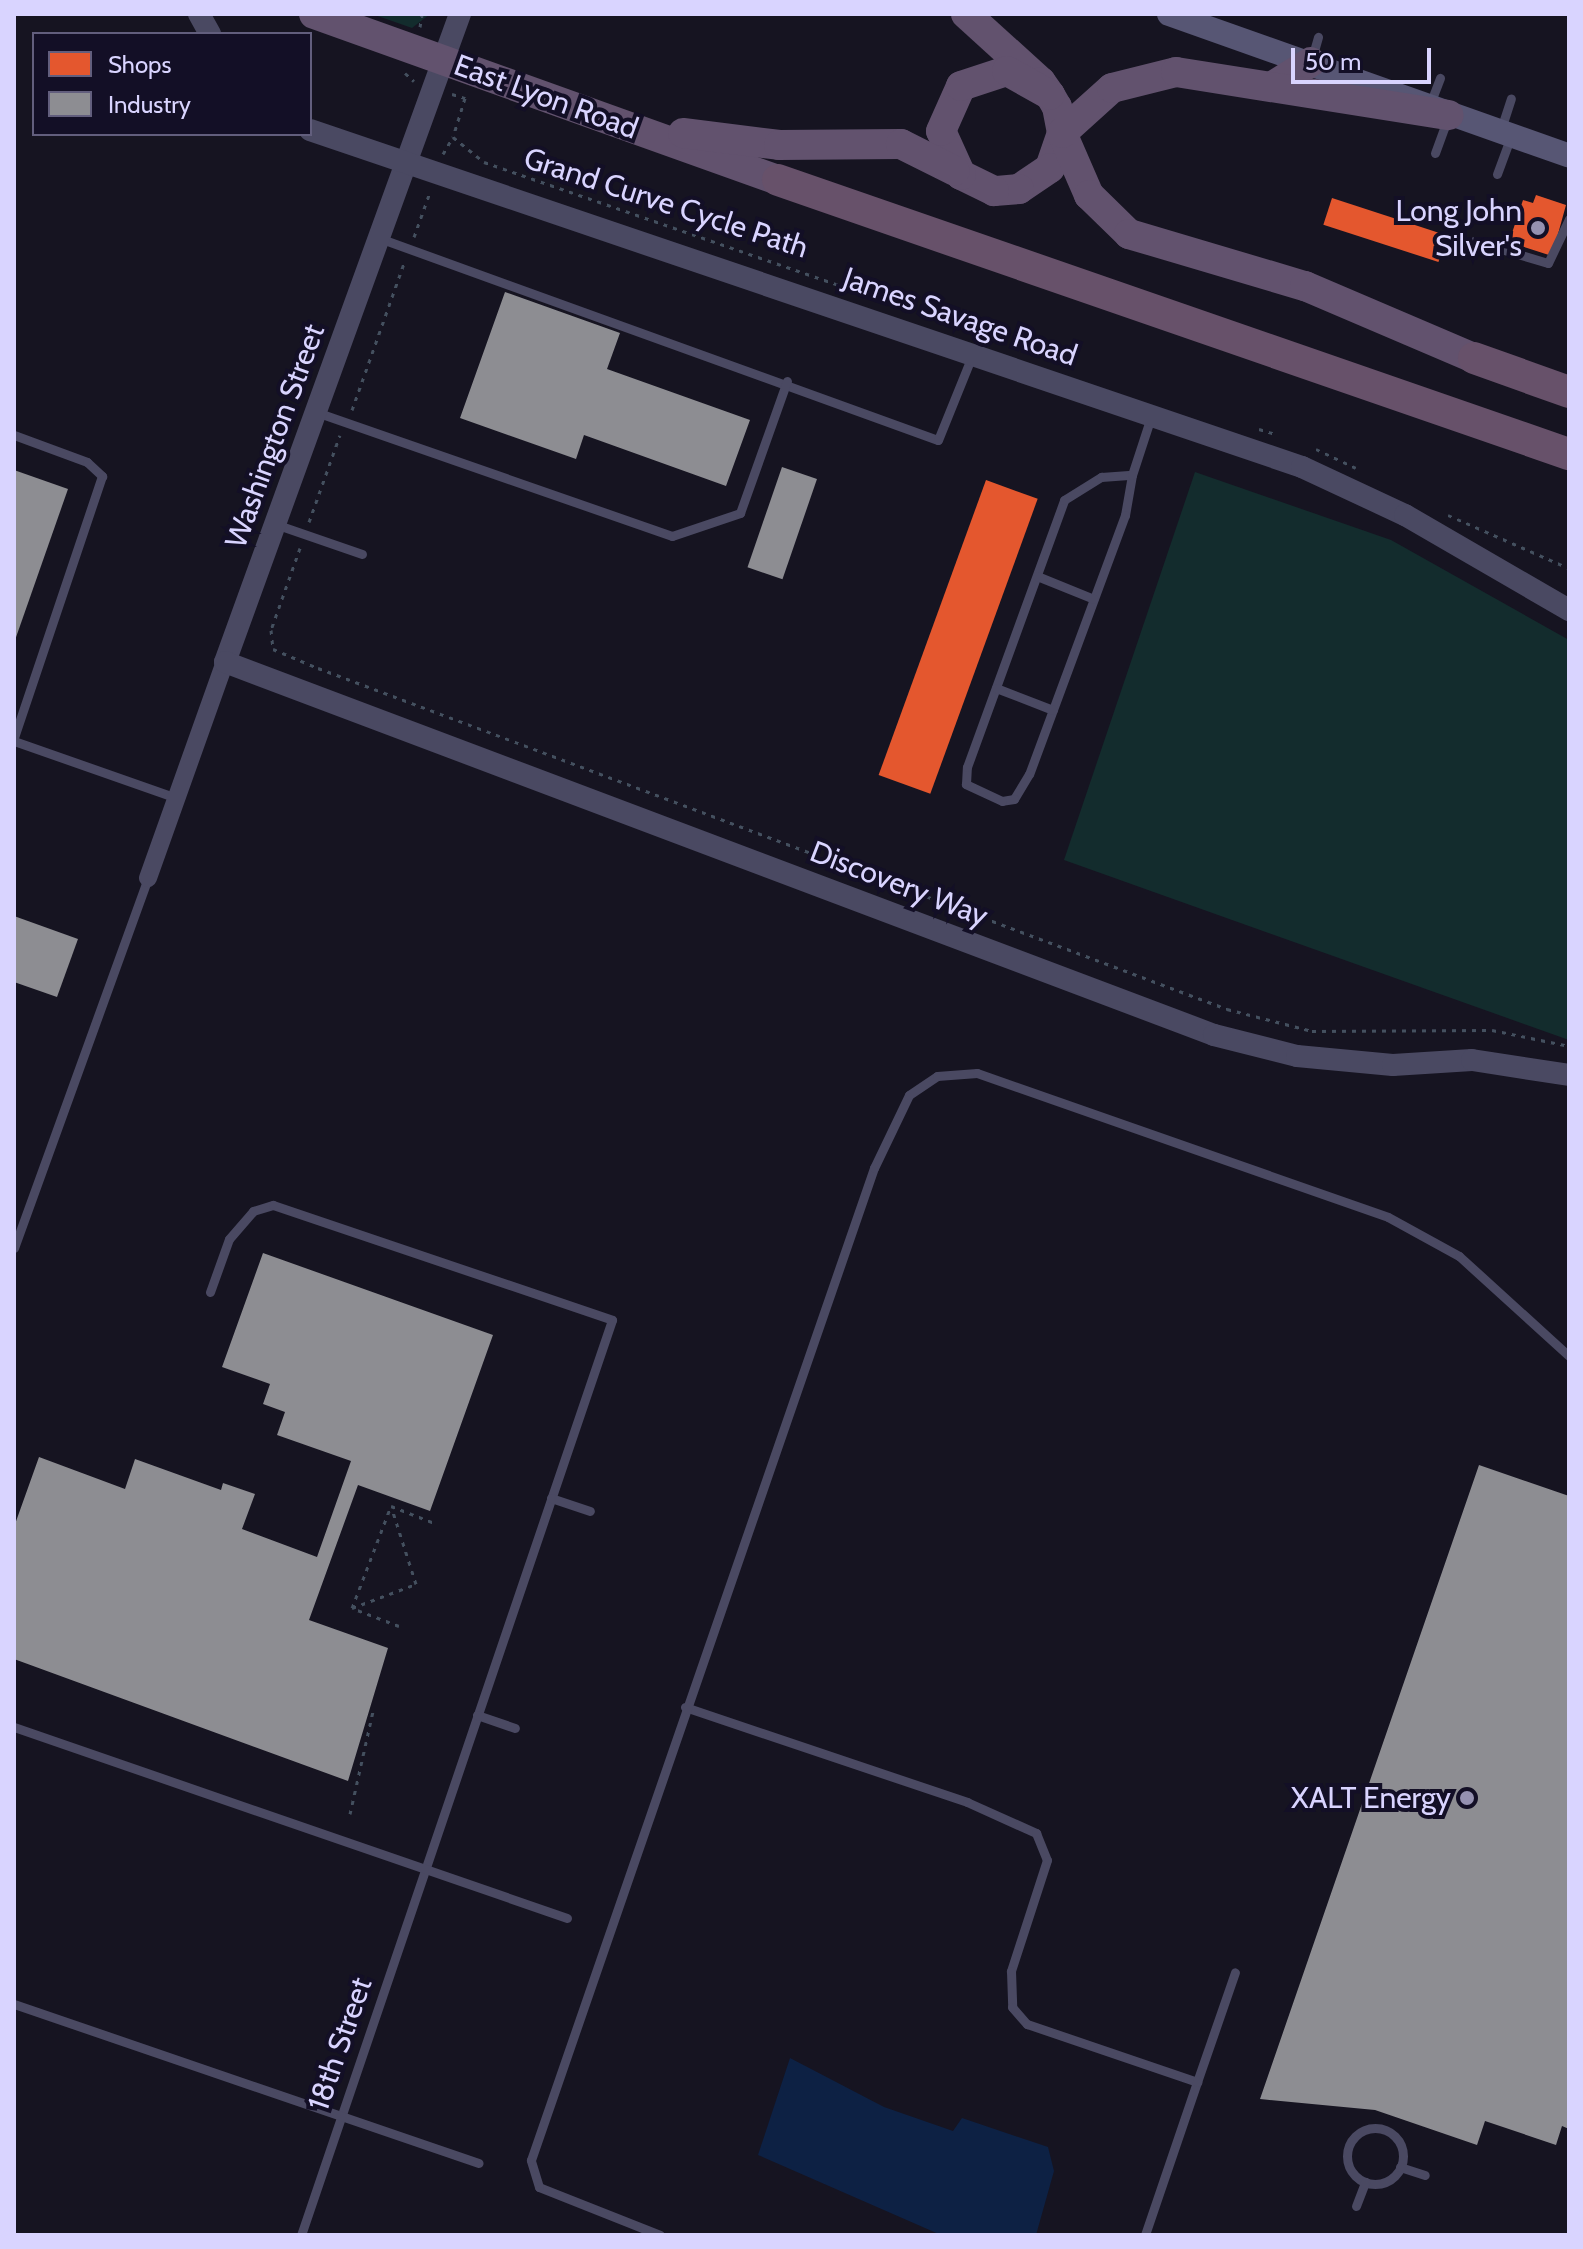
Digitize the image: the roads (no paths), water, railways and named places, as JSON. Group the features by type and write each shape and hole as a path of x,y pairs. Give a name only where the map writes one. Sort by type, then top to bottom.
{"highway":[{"name":"East Lyon Road","path":"314,14 412,49 438,74 641,131 778,180"},
{"path":"966,14 1050,95 1062,133 1089,195 1129,234 1294,282 1474,358 1569,392"},
{"path":"1276,84 1314,49"},
{"path":"961,175 941,131 961,86 1007,71 1050,95"},
{"path":"641,131 770,144 901,144 994,191 1019,189 1050,168 1062,133 1112,88 1145,77 1188,72 1439,110"},
{"path":"778,180 1569,454"}],"main road":[{"path":"1169,14 1314,49 1439,110 1569,156"}],"street":[{"path":"199,14 209,32"},
{"name":"Washington Street","path":"148,878 460,14"},
{"name":"James Savage Road","path":"312,131 406,164 438,168 1152,414 1357,490 1569,610"},
{"name":"Discovery Way","path":"225,662 1214,1035 1297,1056 1393,1065 1472,1060 1569,1075"}],"lane":[{"path":"1435,153 1440,78"},
{"path":"1497,174 1511,99"},
{"path":"1474,241 1538,265 1556,256 1569,219"},
{"path":"379,238 787,381 938,440 973,353"},
{"path":"316,412 672,536 740,513 787,381"},
{"path":"1132,475 1101,477 1064,500 996,688 966,784 1002,801 1014,799 1029,774 1094,599 1152,414"},
{"path":"14,435 87,462 102,476 14,739 177,798"},
{"path":"275,524 362,554"},
{"path":"1037,576 1094,599"},
{"path":"996,688 1053,710"},
{"path":"14,1248 148,878"},
{"path":"660,2235 539,2187 531,2160 685,1707 889,1126 909,1095 937,1076 977,1073 1388,1217 1459,1256 1569,1356"},
{"name":"18th Street","path":"210,1292 229,1239 253,1211 273,1205 612,1320 301,2235"},
{"path":"551,1498 590,1511"},
{"path":"685,1707 967,1802 1036,1833 1047,1860 1011,1971 1012,2007 1027,2024 1197,2082"},
{"path":"477,1715 515,1728"},
{"path":"14,1727 567,1918"},
{"path":"1145,2235 1235,1972"},
{"path":"14,2004 479,2163"},
{"path":"1365,2182 1347,2154 1368,2129 1393,2135 1400,2167"},
{"path":"1400,2167 1425,2175"},
{"path":"1365,2182 1382,2183 1400,2167"},
{"path":"1356,2206 1365,2182"}],"water":[{"path":"790,2058 884,2107 953,2131 962,2118 1048,2147 1054,2171 1036,2235 941,2235 758,2155"}],"place":[{"name":"Long John Silver's","path":"1538,228"},
{"name":"XALT Energy","path":"1467,1798"}]}
